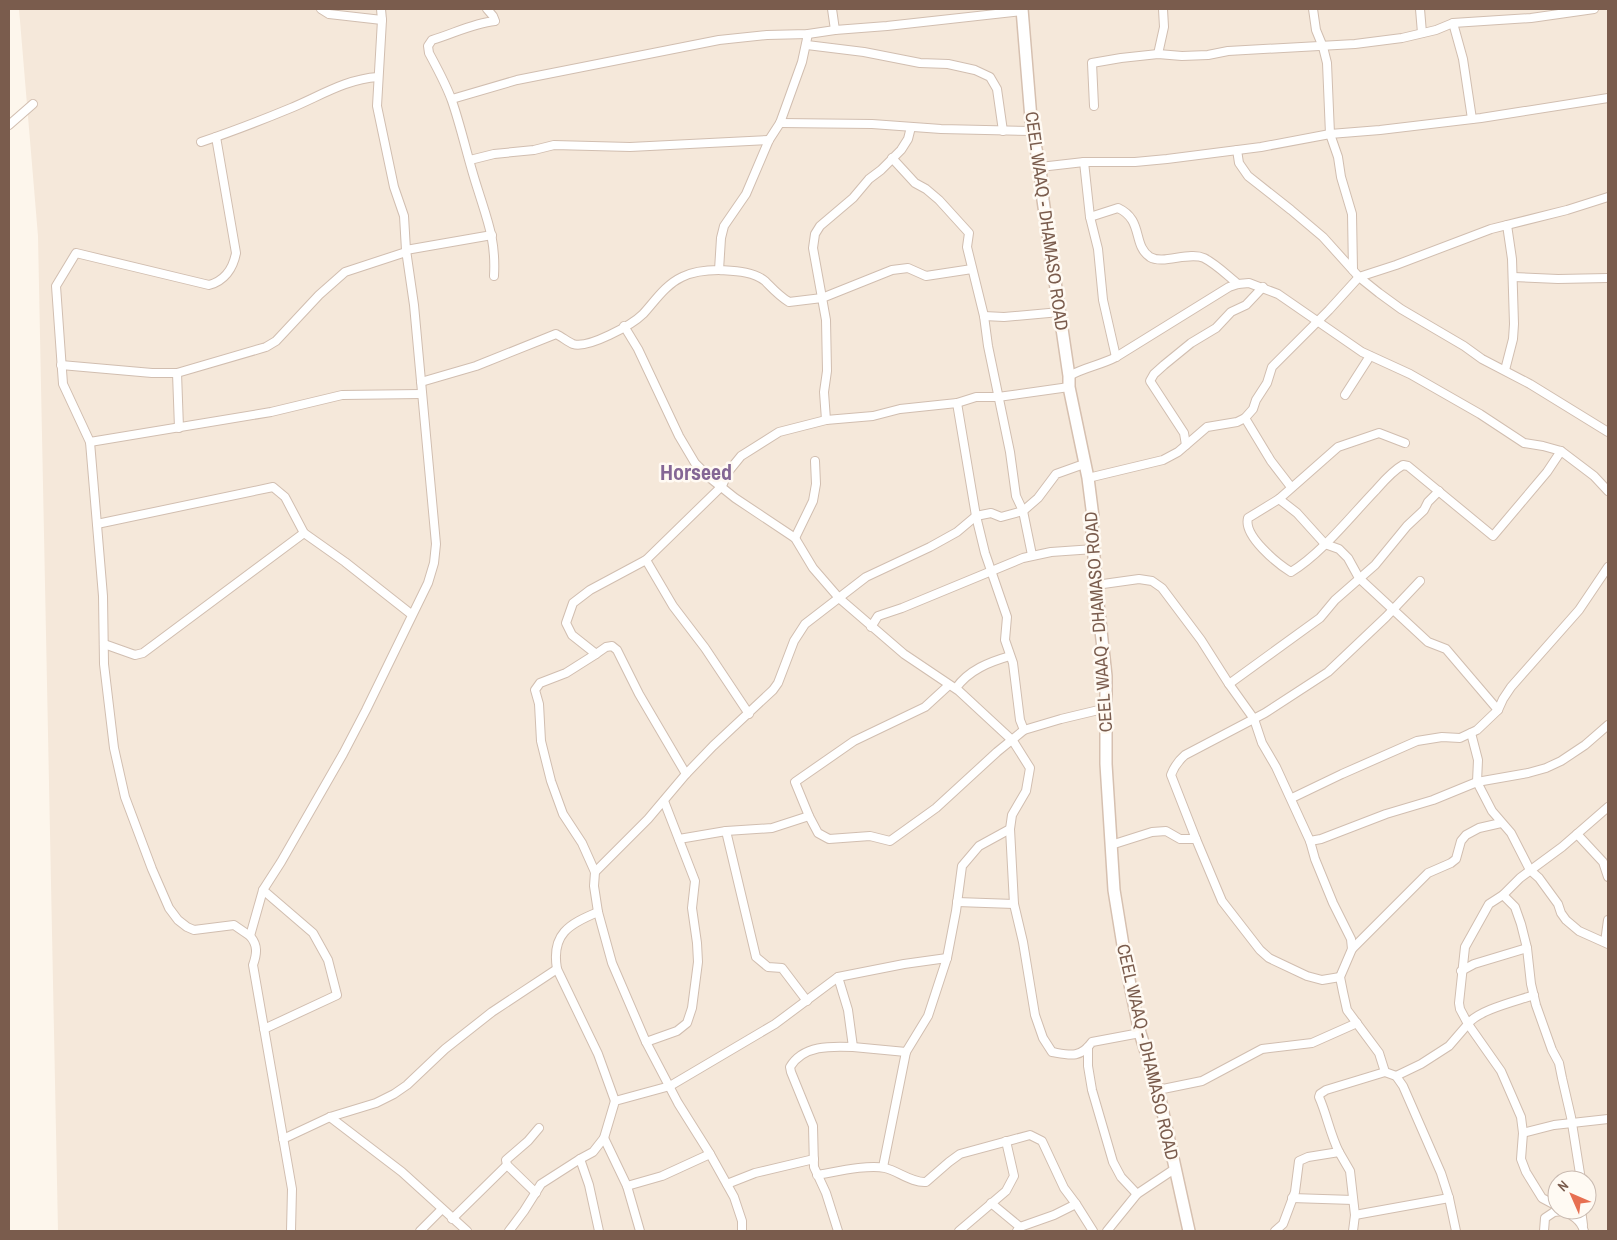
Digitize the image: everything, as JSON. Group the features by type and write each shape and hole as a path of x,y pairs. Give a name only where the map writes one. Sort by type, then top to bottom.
{"main road":[{"name":"CEEL WAAQ - DHAMASO ROAD","path":"1022,10 1026,40 1032,131 1040,167 1069,381 1088,478 1093,517 1096,585 1106,676 1106,764 1114,890 1125,961 1140,1033 1158,1090 1189,1231"}],"street":[{"path":"321,9 329,14 382,20"},
{"path":"250,936 263,890 343,754 428,583 434,563 436,544 404,216 394,187 377,106 381,9"},
{"path":"486,9 495,21 467,27 432,40 429,42 429,52 452,99 492,235 495,256 494,276"},
{"path":"832,9 835,30"},
{"path":"1158,54 1164,27 1163,9"},
{"path":"1314,9 1316,30 1323,47 1329,78 1330,134 1338,157 1352,214 1353,270"},
{"path":"1420,9 1422,33"},
{"path":"1094,106 1092,63 1158,54 1200,55 1228,51 1323,47 1402,38 1436,30 1453,23 1531,18 1594,9"},
{"path":"452,99 517,80 719,40 768,35 808,34 1022,10"},
{"path":"1453,23 1463,59 1472,118"},
{"path":"720,270 720,238 724,226 746,194 768,140 780,123 808,34"},
{"path":"806,45 864,52 920,63 948,64 975,70 990,77 997,89 1003,131"},
{"path":"201,142 293,107 327,90 364,78 378,77"},
{"path":"1040,167 1084,162 1153,161 1261,147 1330,134 1380,130 1608,98"},
{"path":"9,125 33,104"},
{"path":"780,123 872,124 941,129 1032,131"},
{"path":"826,420 824,392 827,371 826,320 813,248 815,234 820,226 853,198 892,158 908,139 911,127"},
{"path":"216,137 236,253 234,264 217,283 209,285 76,253 56,286 61,365 63,384 90,442 103,596 104,664 114,748 125,797 169,908 178,920 194,930 234,925 255,941 257,954 253,965 292,1189 291,1231"},
{"path":"470,160 494,154 534,150 554,145 630,147 768,140"},
{"path":"1237,150 1239,163 1248,176 1323,237 1359,277 1401,309 1456,341 1482,359 1505,370 1608,432"},
{"path":"892,158 915,183 939,200 969,233 967,247 984,316 1010,452 1016,496 1023,511 1032,555"},
{"path":"1084,162 1090,217 1098,249 1103,300 1116,357"},
{"path":"1088,478 1163,460 1178,452 1207,427 1237,422 1245,418 1253,409 1256,400 1267,383 1272,367 1359,277 1384,270 1478,233 1567,210 1608,197"},
{"path":"1090,217 1118,208 1125,211 1132,218 1137,235 1149,257 1155,260 1182,257 1203,258 1238,284"},
{"path":"1505,370 1513,339 1513,277 1507,225"},
{"path":"61,365 152,373 177,373 266,347 276,341 345,272 406,251 492,235"},
{"path":"420,382 476,366 556,334 575,344 595,342 611,335 641,316 665,289 681,278 695,272 720,270 751,274 764,281 775,293 789,302 822,298 892,270 908,268 926,276 972,269"},
{"path":"1513,277 1608,278"},
{"path":"596,654 572,635 566,622 573,603 590,590 646,560 722,486 728,472 741,456 779,432 826,420 873,416 900,409 957,403 976,397 998,397 1069,381 1083,368 1102,364 1116,357 1220,292 1238,284 1250,283 1263,287 1294,304 1370,356 1410,374 1480,414 1524,444 1543,446 1562,452 1594,476 1608,491"},
{"path":"1186,445 1184,433 1150,380 1154,374 1191,343 1216,328 1231,312 1246,305 1263,287"},
{"path":"984,316 1004,317 1060,312"},
{"path":"624,326 638,349 665,410 687,451 700,468 795,538 813,568 839,598 904,654 952,687 1013,741 1030,768 1026,791 1012,815 1010,830 1014,904 1023,942 1035,1015 1042,1038 1052,1052 1072,1056 1088,1047 1092,1042 1140,1033"},
{"path":"1345,395 1370,356"},
{"path":"177,373 179,428"},
{"path":"90,442 271,412 342,395 421,394"},
{"path":"957,403 976,516 1007,617 1005,640 1013,663 1020,720 1024,730"},
{"path":"1245,418 1271,460 1291,487"},
{"path":"1406,443 1378,433 1338,447 1279,499 1248,518 1247,522 1252,537 1267,553 1292,572 1325,544 1359,507 1403,465 1408,466 1493,536 1562,452"},
{"path":"795,538 813,501 816,484 815,461"},
{"path":"595,872 664,801 686,774 713,746 749,714 778,683 791,647 805,624 866,577 930,547 956,532 976,516 991,513 1001,517 1023,511 1038,498 1056,474 1084,464"},
{"path":"97,524 273,487 285,497 304,533 411,614"},
{"path":"1229,684 1320,618 1335,600 1375,566 1407,526 1439,492"},
{"path":"1279,499 1297,513 1325,544 1339,550 1348,558 1360,578 1428,642 1446,649 1498,710"},
{"path":"104,644 136,655 143,653 304,533"},
{"path":"871,627 878,616 1032,555 1094,549"},
{"path":"646,560 673,606 749,714"},
{"path":"1292,798 1417,741 1442,737 1460,738 1477,730 1498,710 1511,687 1579,610 1608,567"},
{"path":"1096,585 1139,579 1152,581 1162,588 1200,640 1254,719 1262,742 1292,798 1310,841 1332,903 1351,939 1352,949"},
{"path":"1340,977 1322,980 1307,976 1269,958 1260,950 1222,901 1171,776 1173,769 1185,755 1284,702 1328,672 1386,617 1420,581"},
{"path":"686,774 639,694 617,650 612,646 606,647 566,673 540,683 535,690 539,704 541,741 551,781 563,814 582,843 595,872 594,886 598,912 612,964 646,1042 734,1196 742,1221 742,1231"},
{"path":"1010,656 986,664 925,707 854,740 795,782 818,833 829,839 870,836 890,841 936,808 1024,730 1061,718 1106,708"},
{"path":"1310,841 1321,839 1404,808 1433,800 1477,782 1528,773 1561,762 1585,745 1608,724"},
{"path":"1471,733 1478,760 1477,782 1492,812 1500,823 1511,832 1530,870 1539,878 1566,920 1579,931 1607,943 1608,920"},
{"path":"646,1042 677,1031 687,1023 692,1008 698,962 692,908 695,881 664,801"},
{"path":"1547,1201 1542,1198 1526,1172 1521,1159 1523,1133 1521,1117 1501,1071 1460,1010 1461,971 1465,947 1489,904 1503,895 1530,870 1577,834 1608,807"},
{"path":"679,839 726,831 772,828 809,816"},
{"path":"1386,1072 1379,1054 1348,1010 1340,977 1352,949 1428,873 1456,859 1461,841 1466,835 1479,828 1500,823"},
{"path":"883,1167 906,1052 928,1016 947,958 960,873 966,860 979,846 1010,830"},
{"path":"726,831 756,957 768,967 780,967 784,970 807,1001"},
{"path":"1111,845 1152,832 1166,831 1180,839 1196,839"},
{"path":"1577,834 1603,862 1608,877"},
{"path":"263,890 287,913 313,933 328,960 337,995 264,1029"},
{"path":"1503,895 1515,907 1527,948 1534,995 1552,1050 1559,1063 1572,1123 1579,1170"},
{"path":"957,902 1014,904"},
{"path":"509,1231 536,1193 536,1190 545,1180 593,1152 604,1138 615,1101 598,1054 557,969 555,951 565,930 575,922 598,912"},
{"path":"1461,971 1474,964 1527,948"},
{"path":"615,1101 670,1086 775,1024 838,978 904,964 947,958"},
{"path":"283,1138 330,1117 376,1103 394,1094 407,1085 445,1049 492,1012 557,969"},
{"path":"838,978 848,1010 853,1047"},
{"path":"1396,1076 1421,1064 1449,1046 1472,1018 1534,995"},
{"path":"1158,1090 1202,1080 1262,1049 1312,1043 1357,1022"},
{"path":"838,1231 826,1193 814,1167 813,1126 790,1067 802,1055 813,1049 825,1047 853,1047 906,1052"},
{"path":"1088,1047 1088,1066 1092,1090 1113,1162 1121,1177 1136,1194"},
{"path":"1353,1231 1355,1215 1350,1171 1331,1136 1324,1108 1319,1097 1326,1090 1386,1072 1396,1076 1403,1086 1436,1159 1449,1198 1456,1231"},
{"path":"330,1117 402,1172 467,1231"},
{"path":"1523,1133 1572,1123 1608,1119"},
{"path":"452,1219 506,1165 506,1160 528,1141 539,1128"},
{"path":"817,1175 853,1169 883,1167 901,1173 916,1181 926,1182 960,1154 1030,1135 1042,1141 1064,1188 1093,1231"},
{"path":"604,1138 627,1186 640,1231"},
{"path":"959,1231 1006,1191 1014,1176 1006,1141"},
{"path":"1275,1231 1283,1224 1292,1198 1297,1182 1299,1161 1338,1152"},
{"path":"627,1186 662,1176 710,1154"},
{"path":"580,1159 589,1185 599,1231"},
{"path":"727,1184 755,1173 814,1159"},
{"path":"506,1165 536,1193"},
{"path":"1107,1231 1136,1194 1176,1168"},
{"path":"1292,1198 1353,1200"},
{"path":"1355,1215 1449,1198"},
{"path":"991,1203 1018,1229 1076,1204"},
{"path":"420,1231 442,1209"},
{"path":"1544,1231 1545,1218 1547,1217"}],"shaded area":[{"path":"19,9 1608,9 1608,1231 58,1231 38,236"}],"district":[{"name":"Horseed","path":"696,472"}]}
